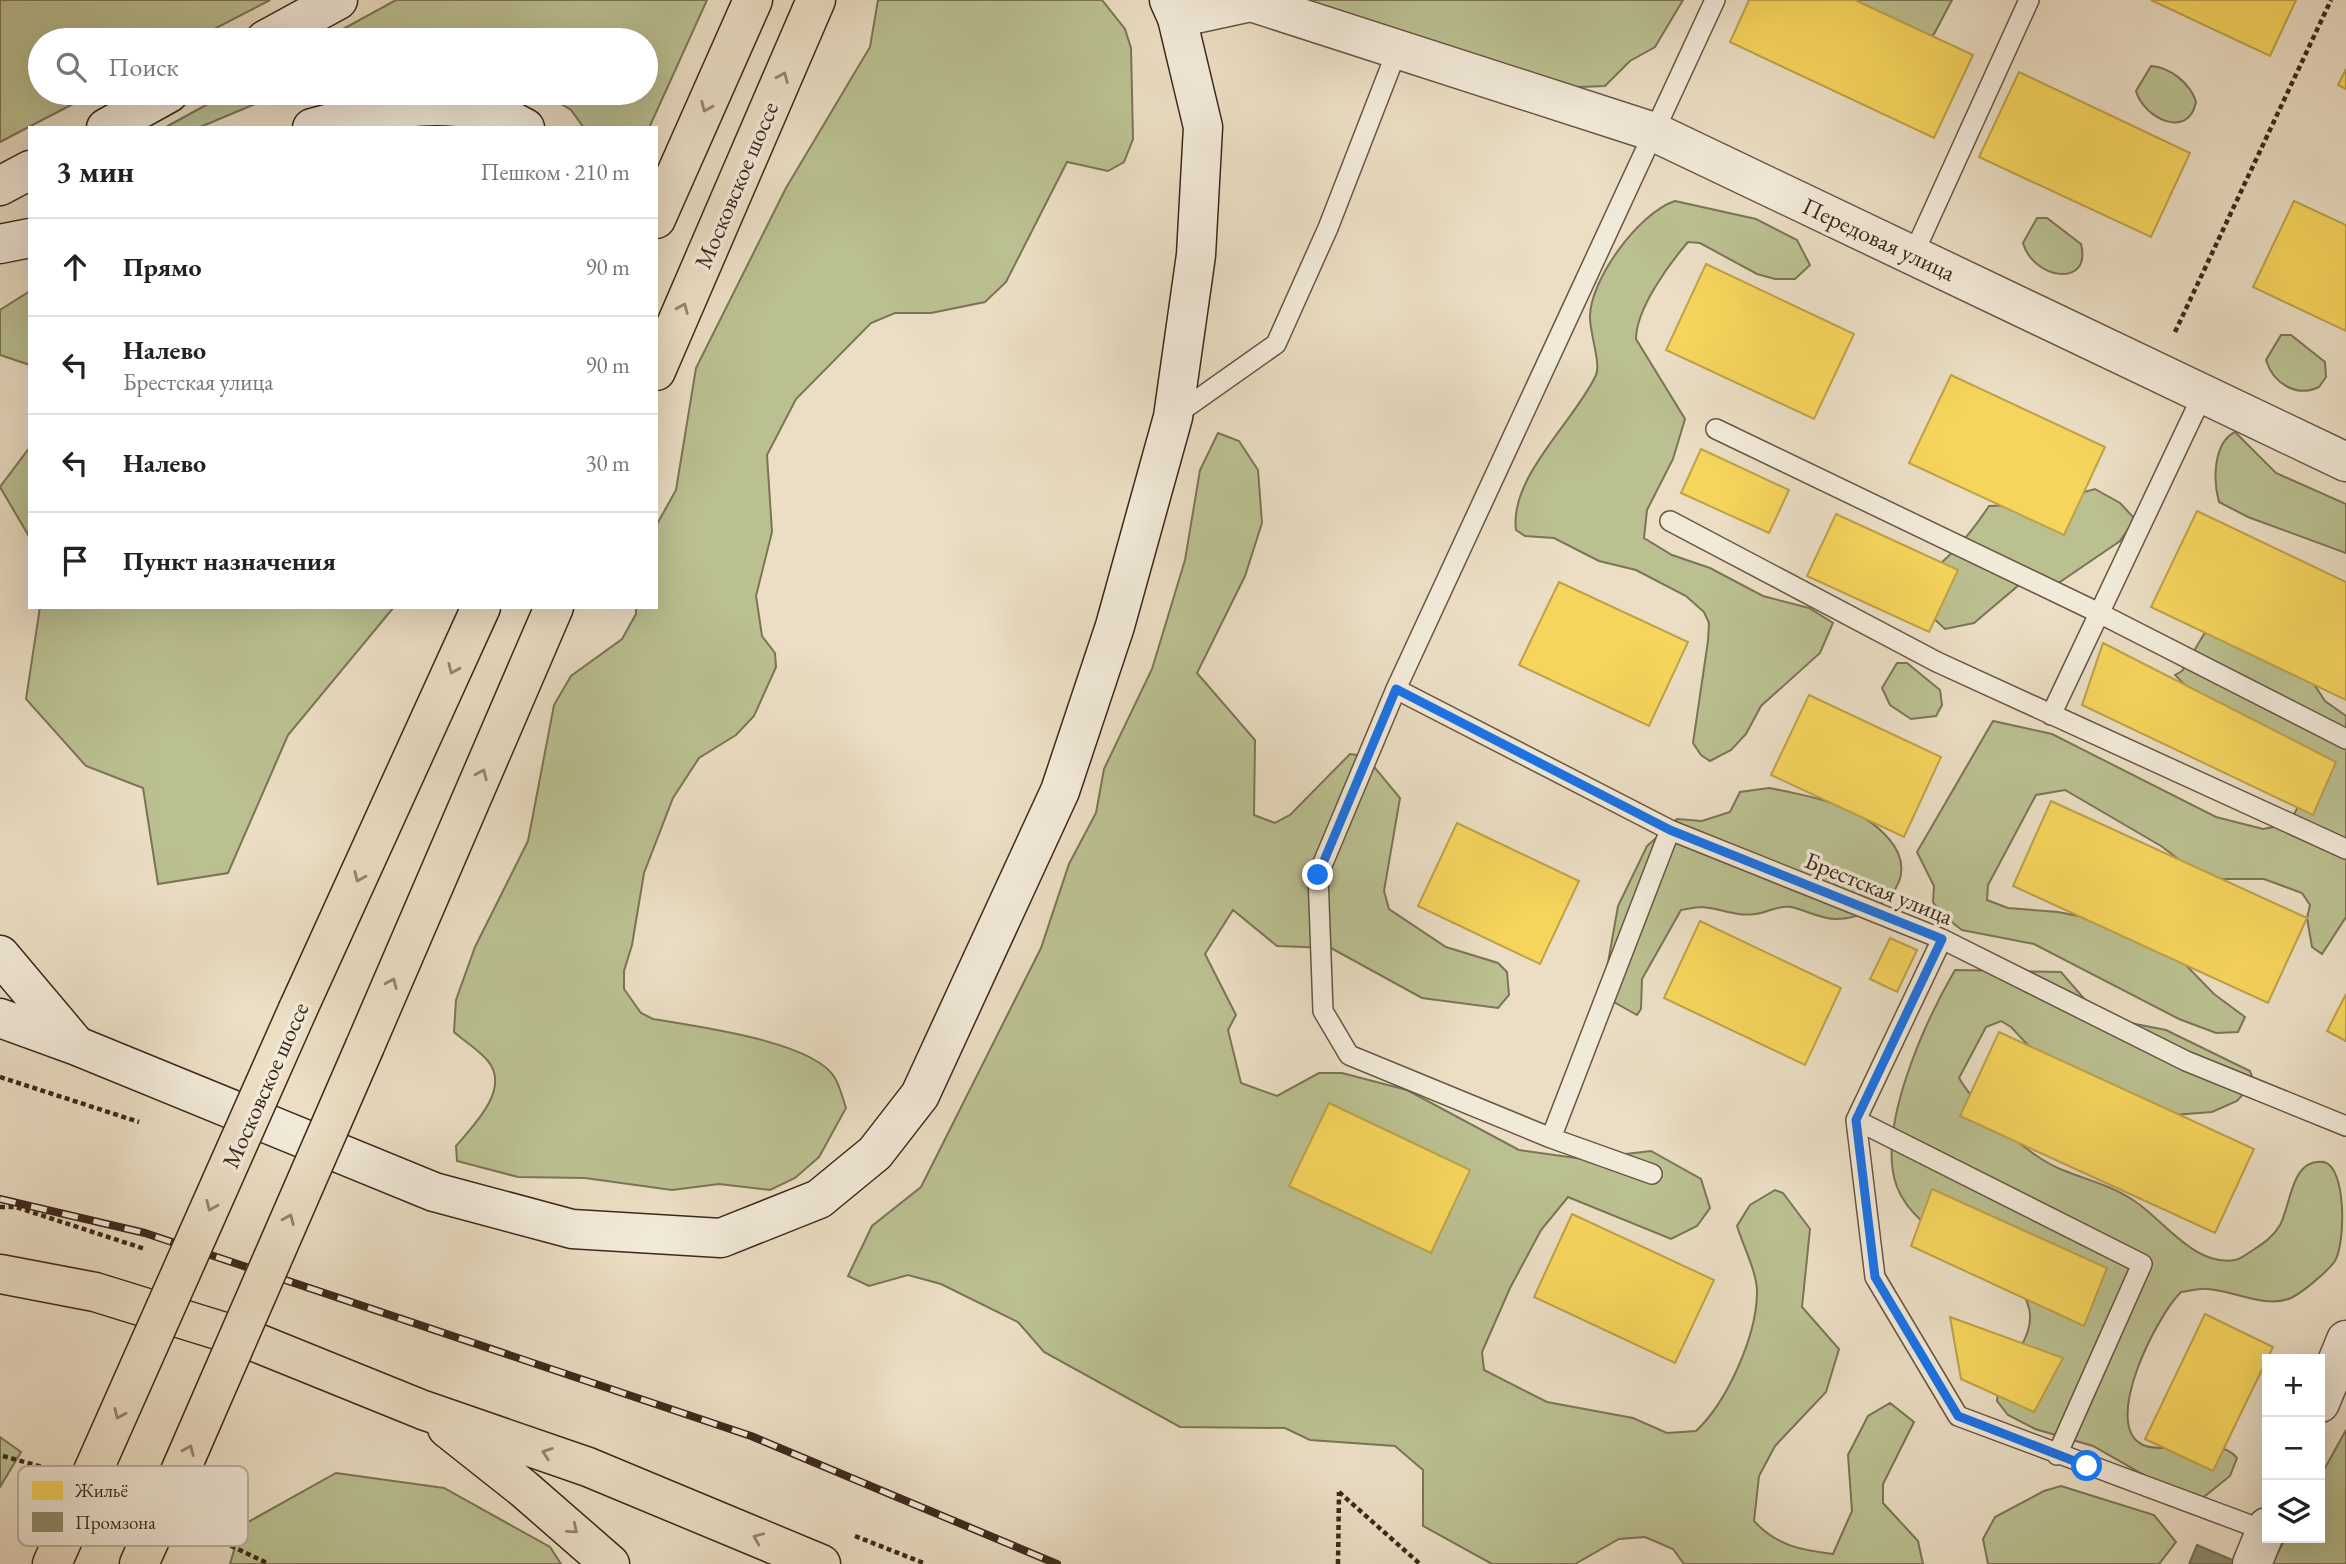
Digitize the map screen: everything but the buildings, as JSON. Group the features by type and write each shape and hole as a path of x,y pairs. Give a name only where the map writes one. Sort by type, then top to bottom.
{"main road":[{"path":"287,28 338,0"},
{"path":"658,214 753,0"},
{"name":"Московское шоссе","path":"658,366 816,0"},
{"name":"Передовая улица","path":"1173,9 1251,2 1654,132 2346,462"},
{"path":"0,1018 77,1046 434,1192 572,1229 721,1238 819,1199 875,1153 920,1095 1041,838 1060,791 1115,625 1173,417 1196,255 1203,127 1173,9"},
{"path":"110,126 148,105"},
{"path":"319,126 372,111 455,105 507,117 522,126"},
{"path":"0,186 28,171"},
{"path":"0,244 28,238"},
{"name":"Московское шоссе","path":"95,1466 298,1009 480,609"},
{"path":"182,1466 553,609"},
{"path":"0,956 77,1046"},
{"path":"0,1274 95,1293 250,1340 424,1410 588,1467 821,1564"},
{"path":"2325,1391 2346,1340"},
{"path":"424,1410 524,1489 610,1564"},
{"name":"Московское шоссе","path":"52,1564 60,1546"},
{"path":"139,1564 147,1546"}],"lane":[{"path":"1652,1174 1550,1138 1349,1055 1323,1011 1318,875 1396,689 1715,0"},
{"path":"1913,255 2029,0"},
{"path":"1173,417 1276,344 1328,228 1398,48"},
{"path":"2051,715 2204,392"},
{"path":"1716,429 2099,613 2346,739"},
{"path":"1670,522 1937,662 2346,849"},
{"name":"Брестская улица","path":"1396,689 1670,830 1942,939 2186,1061 2346,1126"},
{"path":"1550,1138 1670,830"},
{"path":"1942,939 1856,1120 1875,1277 1958,1416 2262,1541"},
{"path":"1856,1120 2143,1264 2057,1455"}],"path":[{"path":"2156,371 2331,0"},
{"path":"0,1207 16,1207 67,1222 157,1254"},
{"path":"1338,1564 1339,1492 1420,1564"},
{"path":"231,1546 269,1564"}],"green space":[{"path":"0,0 270,0 216,28 28,28 28,105 71,105 0,142"},
{"path":"396,0 707,0 650,126 583,126 571,110 563,105 658,105 658,28 345,28"},
{"path":"878,0 1102,0 1125,29 1131,48 1133,139 1124,162 1108,171 1067,162 1006,282 985,302 931,313 895,313 871,323 796,399 767,455 772,532 756,596 762,636 775,653 776,667 754,716 736,735 699,758 673,798 644,873 632,945 624,971 624,989 641,1013 653,1019 751,1037 803,1054 823,1065 835,1078 846,1108 819,1157 795,1178 770,1190 719,1184 672,1190 585,1178 518,1177 457,1161 456,1146 480,1118 495,1083 494,1072 488,1061 454,1032 456,1000 475,947 528,841 554,705 571,676 622,639 636,614 636,609 658,609 658,522 676,490 696,368 786,188 870,47"},
{"path":"1286,0 1683,0 1655,47 1630,61 1605,86 1579,87 1539,111"},
{"path":"1832,0 1952,0 1934,34 1918,46"},
{"path":"2151,66 2172,73 2190,89 2196,102 2191,114 2184,120 2175,123 2166,121 2156,116 2140,101 2136,91"},
{"path":"206,105 253,105 203,126 168,126"},
{"path":"1675,201 1756,219 1797,240 1810,265 1795,279 1775,279 1757,274 1700,243 1688,242 1647,301 1637,327 1636,339 1685,419 1673,459 1647,510 1644,538 1672,555 1710,568 1763,596 1809,608 1833,623 1820,653 1761,706 1746,734 1731,750 1710,761 1701,755 1693,743 1708,641 1709,623 1704,612 1686,596 1636,570 1599,561 1554,538 1525,536 1516,530 1517,510 1533,470 1596,375 1597,364 1590,318 1598,285 1607,267 1632,233 1661,208"},
{"path":"2037,218 2047,218 2081,244 2082,258 2078,268 2070,273 2060,274 2038,265 2029,255 2023,243"},
{"path":"28,292 28,364 0,355 0,310"},
{"path":"2281,335 2291,335 2325,362 2326,377 2319,387 2302,391 2294,389 2280,382 2274,375 2266,360"},
{"path":"2235,432 2276,473 2346,504 2346,553 2248,517 2219,502 2216,463 2222,445"},
{"path":"1218,433 1239,441 1258,470 1262,523 1245,576 1197,673 1255,740 1254,815 1275,823 1290,815 1350,754 1365,756 1400,798 1384,891 1389,909 1446,947 1498,963 1507,972 1509,995 1498,1008 1422,998 1331,948 1277,946 1233,910 1205,954 1236,1015 1228,1030 1241,1083 1277,1096 1319,1073 1342,1073 1407,1090 1519,1150 1583,1159 1651,1151 1701,1179 1710,1208 1697,1226 1671,1239 1568,1197 1541,1230 1510,1288 1482,1352 1484,1370 1547,1402 1633,1418 1667,1433 1696,1431 1718,1403 1738,1368 1751,1329 1757,1286 1737,1226 1750,1205 1775,1190 1783,1193 1810,1229 1802,1307 1839,1349 1826,1392 1775,1446 1759,1476 1754,1521 1772,1536 1790,1545 1833,1554 1852,1511 1848,1455 1868,1416 1890,1403 1914,1422 1883,1484 1883,1503 1918,1541 1923,1564 1684,1564 1673,1549 1645,1537 1619,1539 1575,1564 1492,1564 1423,1526 1423,1470 1395,1446 1310,1440 1285,1428 1180,1427 1044,1352 1018,1322 941,1284 908,1275 869,1286 848,1276 872,1226 921,1187 1041,948 1069,864 1096,813 1104,769 1152,669 1185,560 1200,470"},
{"path":"28,450 28,535 0,487"},
{"path":"2095,489 2120,503 2135,519 2120,541 2057,584 2030,582 2019,585 1974,623 1945,629 1905,592 1951,554 1989,506 2040,504"},
{"path":"40,609 392,609 288,735 228,873 158,884 143,788 86,766 26,699"},
{"path":"2246,623 2288,644 2325,701 2346,716 2346,917 2322,954 2312,947 2307,918 2310,905 2302,893 2264,879 2205,879 2161,846 2065,790 2036,795 1988,885 1987,900 2008,908 2058,912 2104,921 2178,957 2214,994 2245,1017 2238,1032 2216,1033 2179,1019 2034,944 1962,930 1941,914 1933,902 1934,886 1917,852 1993,721 2052,734 2216,817 2263,829 2289,824 2301,801 2175,675 2182,671 2204,634"},
{"path":"1897,663 1907,663 1940,690 1942,705 1936,716 1911,719 1890,705 1882,688"},
{"path":"1769,788 1834,804 1850,810 1877,827 1889,839 1898,854 1901,869 1899,882 1892,894 1867,912 1837,919 1786,907 1748,915 1702,907 1681,910 1642,979 1641,1009 1637,1015 1612,1001 1603,991 1618,906 1647,846 1677,819 1702,821 1730,812 1740,792"},
{"path":"1955,970 2061,972 2093,1009 2125,1022 2166,1030 2250,1071 2254,1082 2237,1101 2212,1112 2173,1115 2057,1076 2011,1027 2001,1021 1986,1027 1959,1078 2006,1132 2036,1155 2051,1165 2125,1195 2193,1249 2220,1260 2240,1258 2265,1242 2280,1225 2298,1174 2305,1167 2313,1162 2324,1162 2337,1177 2342,1206 2339,1251 2335,1261 2321,1276 2296,1295 2281,1301 2260,1300 2207,1289 2181,1292 2159,1322 2137,1369 2130,1394 2128,1416 2131,1434 2143,1445 2165,1448 2218,1447 2237,1458 2230,1476 2195,1504 2093,1446 2035,1429 2008,1415 1997,1401 1999,1389 2025,1340 2030,1315 2027,1302 2006,1279 1930,1228 1901,1196 1892,1163 1898,1106 1918,1045"},
{"path":"2346,1430 2346,1564 2271,1564 2283,1543 2325,1543 2325,1468"},
{"path":"0,1437 21,1452 0,1487"},
{"path":"336,1473 444,1488 550,1547 561,1564 230,1564 235,1546 248,1546 248,1522"},
{"path":"2061,1486 2154,1515 2176,1542 2159,1564 1988,1564 1983,1539 1995,1517 2044,1491"}],"railway":[{"path":"0,1199 145,1233 751,1436 1057,1564"}],"route":[{"path":"1318,875 1396,689 1670,830 1942,939 1856,1120 1875,1277 1958,1416 2087,1466"}]}
